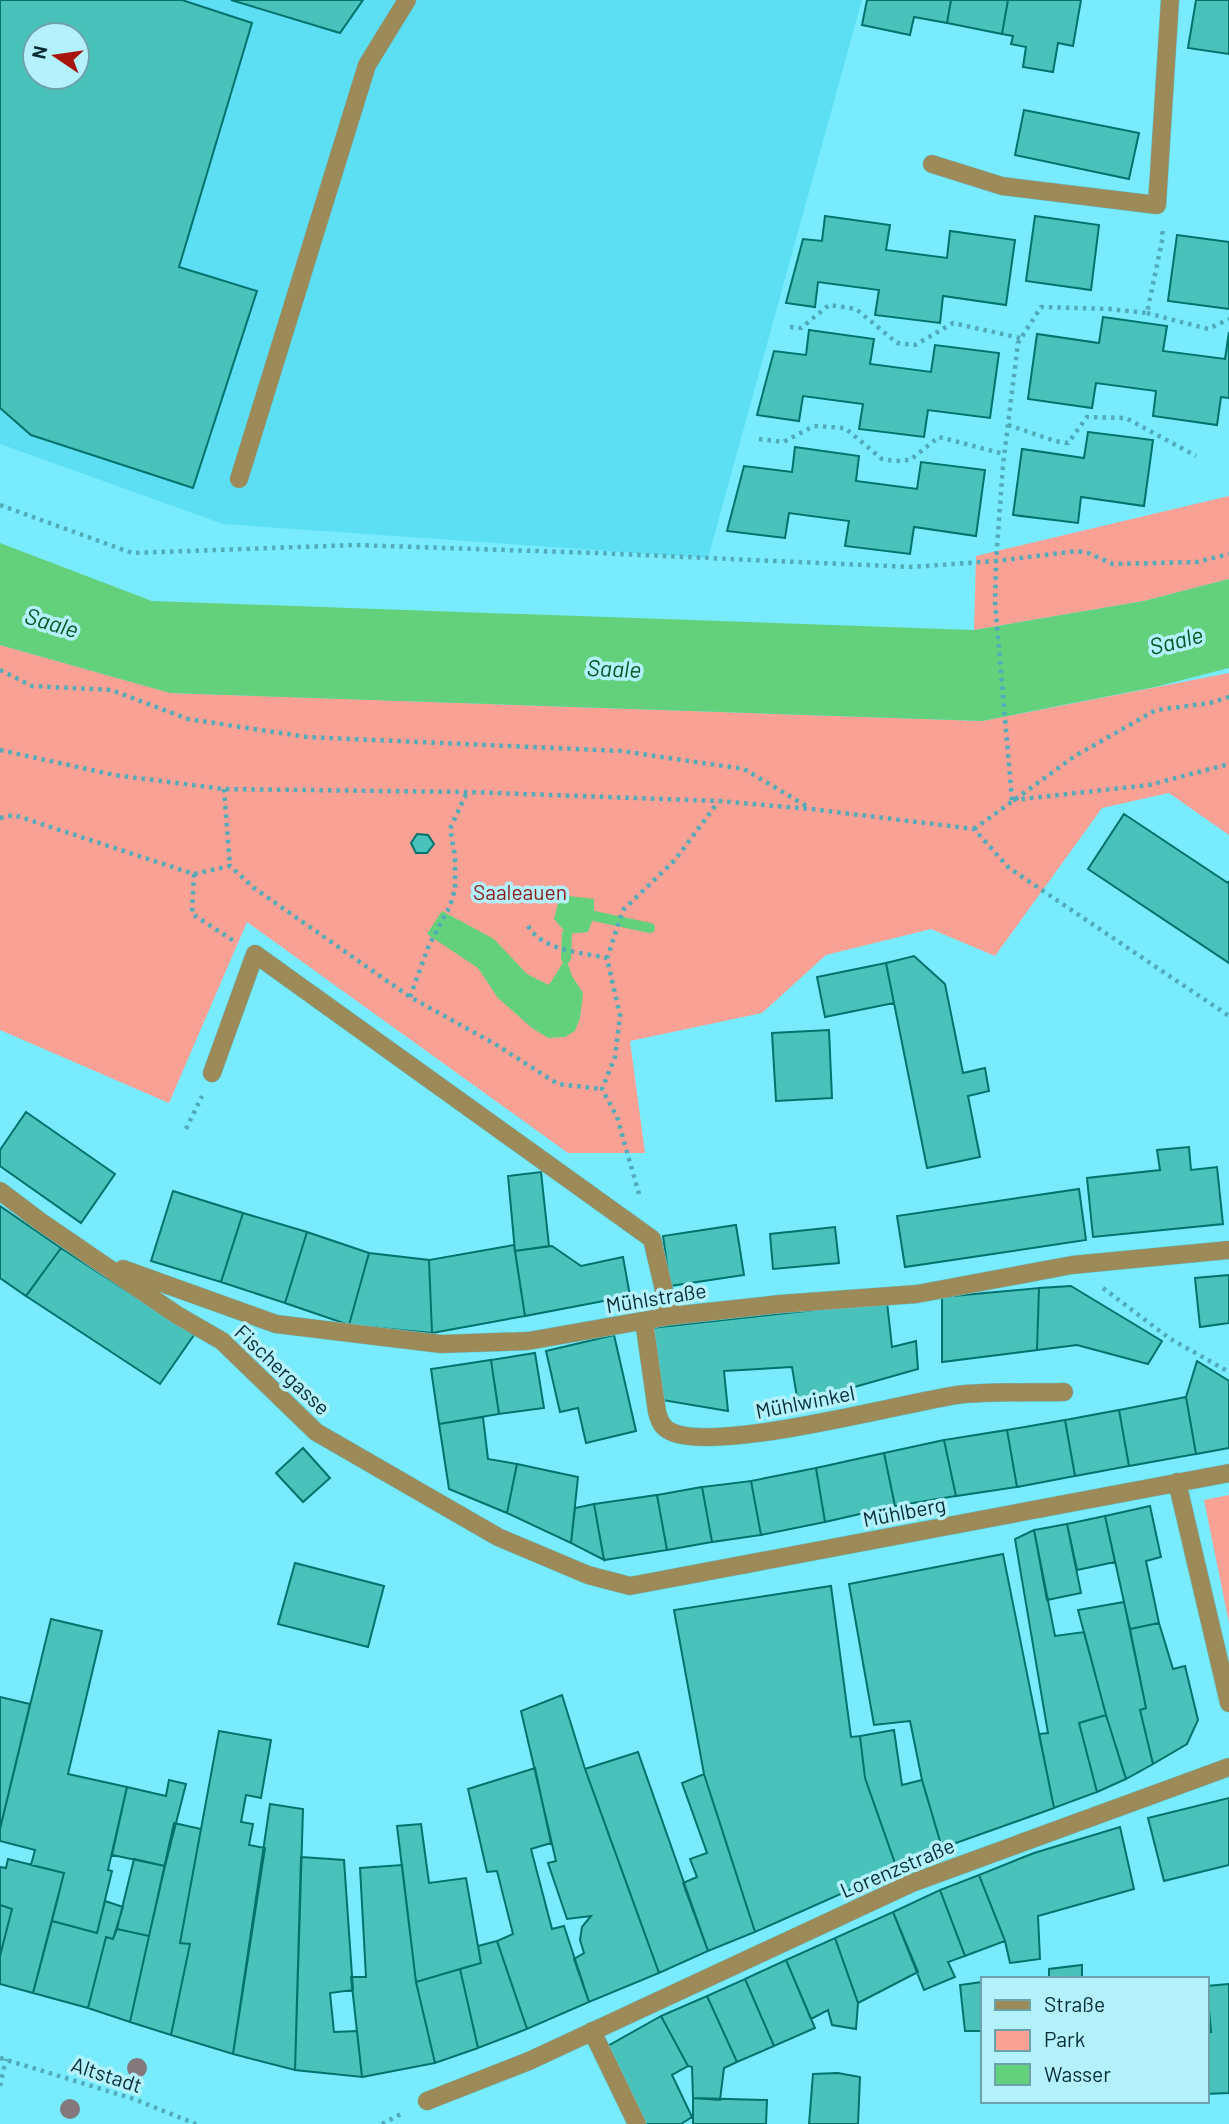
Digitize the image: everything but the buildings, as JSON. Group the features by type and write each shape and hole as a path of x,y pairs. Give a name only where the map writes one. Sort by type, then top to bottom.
{"street":[{"path":"240,479 367,65 407,0"},
{"path":"932,164 1002,186 1157,205 1170,0"},
{"path":"212,1073 255,954 652,1239 670,1316"},
{"name":"Fischergasse","path":"0,1191 177,1315 222,1341 316,1432 498,1537 588,1575"},
{"name":"Mühlstraße","path":"100,1261 276,1324 441,1344 528,1341 670,1316 916,1294 1072,1265 1229,1250"},
{"name":"Mühlwinkel","path":"643,1321 657,1412 667,1429 677,1433 704,1437 743,1436 959,1395 1064,1392"},
{"name":"Mühlberg","path":"588,1575 630,1586 1229,1473"},
{"path":"1177,1482 1229,1703"},
{"name":"Lorenzstraße","path":"427,2101 528,2061 912,1883 1229,1767"},
{"path":"592,2031 637,2124"}],"path":[{"path":"1147,313 1163,236 1157,205"},
{"path":"790,327 801,328 829,305 856,309 897,343 915,345 953,323 1020,338"},
{"path":"1012,800 1009,739 995,602 1004,454 1020,338 1041,307 1147,313 1208,329 1229,319"},
{"path":"1009,425 1068,443 1087,417 1126,418 1196,456"},
{"path":"759,439 783,442 814,426 845,428 882,459 910,460 939,437 1004,454"},
{"path":"0,505 132,553 355,545 909,567 996,561 1077,551 1113,564 1197,562 1229,554"},
{"path":"0,670 32,686 111,690 188,719 307,737 621,751 744,769 811,809"},
{"path":"974,829 1075,756 1156,710 1210,703 1229,697"},
{"path":"0,750 114,775 224,789 467,792 719,801 974,829 1009,868 1229,1016"},
{"path":"1012,800 1149,785 1229,764"},
{"path":"224,789 230,866 254,888 410,997 495,1044 558,1084 602,1089"},
{"path":"410,997 429,945 450,906 455,889 455,856 450,829 467,792"},
{"path":"602,1089 615,1057 620,1016 607,958 623,910 675,860 719,801"},
{"path":"0,818 14,815 194,874 230,866"},
{"path":"194,874 192,914 255,954"},
{"path":"528,926 535,937 559,948 607,958"},
{"path":"186,1129 212,1073"},
{"path":"602,1089 617,1117 652,1239"},
{"path":"1072,1265 1169,1338 1229,1372"},
{"name":"Altstadt","path":"0,2086 3,2058 134,2099 195,2124"}],"shaded area":[{"path":"0,0 862,0 708,558 223,524 0,444"}],"green space":[{"path":"1229,496 1229,579 1144,601 974,630 976,556"},
{"name":"Saaleauen","path":"0,645 171,693 982,721 1229,673 1229,835 1169,793 1102,808 995,956 931,929 826,955 762,1013 630,1041 645,1153 568,1153 247,922 169,1103 0,1030"},
{"path":"1229,1495 1229,1623 1204,1500"}],"water":[{"name":"Saale","path":"0,543 152,601 974,630 1144,601 1229,579 1229,668 1155,687 982,721 170,693 0,645"},
{"path":"560,895 594,899 594,916 588,932 567,934 554,919"},
{"path":"442,911 494,939 527,974 549,985 566,958 572,976 583,993 580,1018 575,1031 565,1037 548,1038 532,1028 498,998 478,968 427,934"}],"waterway":[{"path":"594,916 650,928"},
{"path":"566,958 567,934"}]}
